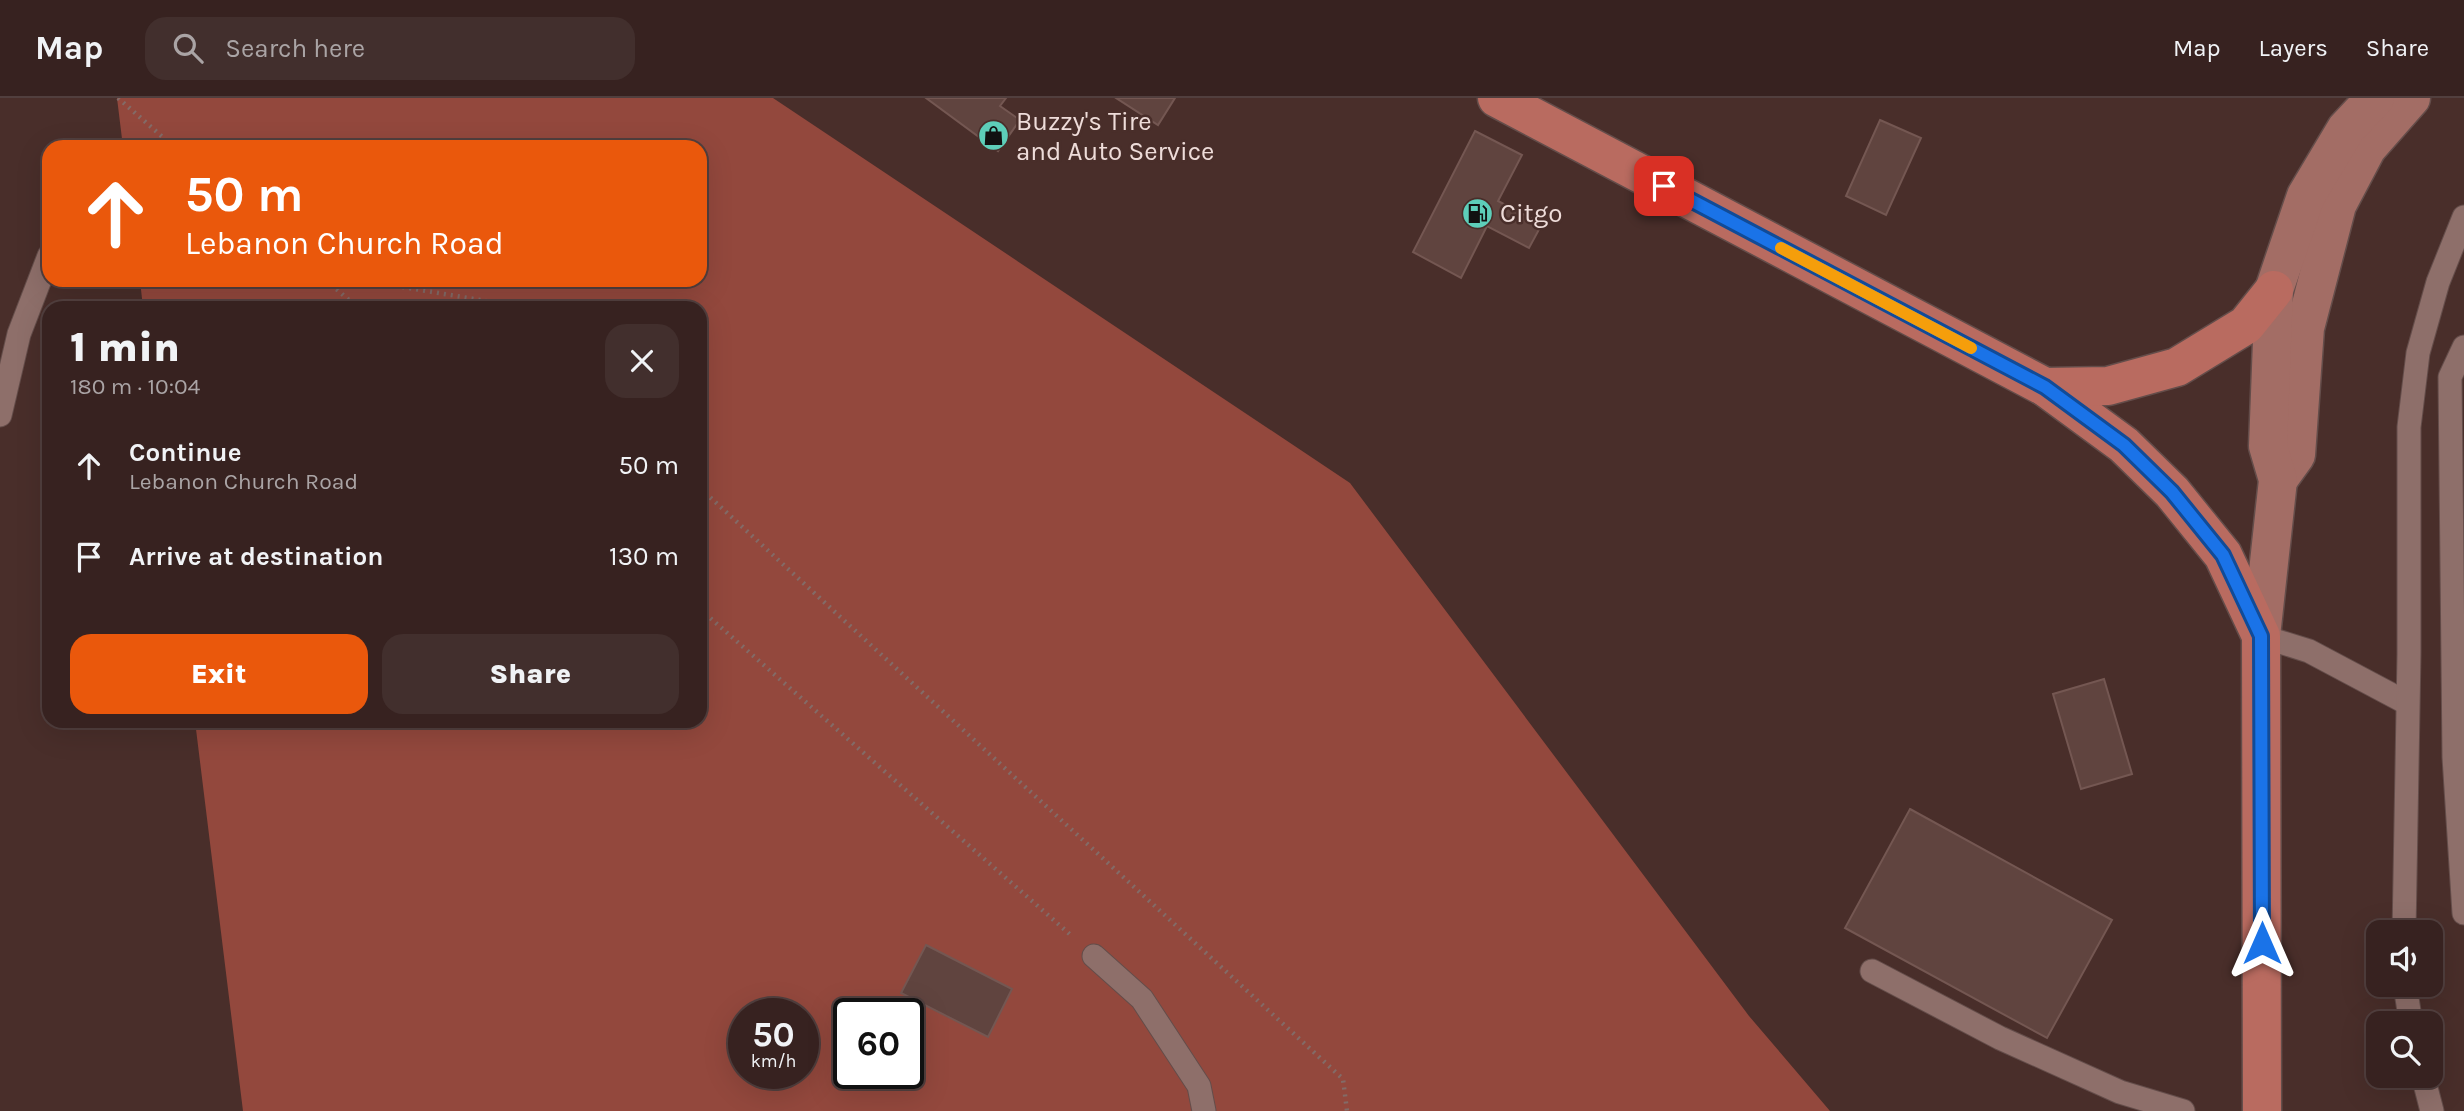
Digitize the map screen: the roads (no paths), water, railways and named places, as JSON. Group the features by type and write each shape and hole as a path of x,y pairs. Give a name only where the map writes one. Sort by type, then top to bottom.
{"main road":[{"path":"1497,98 2045,387 2124,445 2172,492 2223,555 2261,636"},
{"path":"2262,1111 2261,636 2278,480 2268,446 2274,290 2306,196 2346,129 2375,98"},
{"path":"2278,480 2296,455 2305,328 2337,205 2367,148 2411,98"},
{"path":"2045,387 2108,386 2177,367 2246,325 2274,290"}],"lane":[{"path":"2404,920 2410,414 2418,353 2438,282 2464,217"},
{"path":"0,415 19,334 42,274"},
{"path":"2464,347 2450,377 2454,757 2464,914"},
{"path":"2261,636 2309,651 2407,704"},
{"path":"1094,956 1142,999 1199,1086 1205,1111"},
{"path":"1872,971 2000,1038 2120,1092 2183,1111"},
{"path":"2426,1088 2432,1111"}],"place":[{"name":"Buzzy's Tire and Auto Service","path":"993,136"},
{"name":"Citgo","path":"1477,213"}]}
